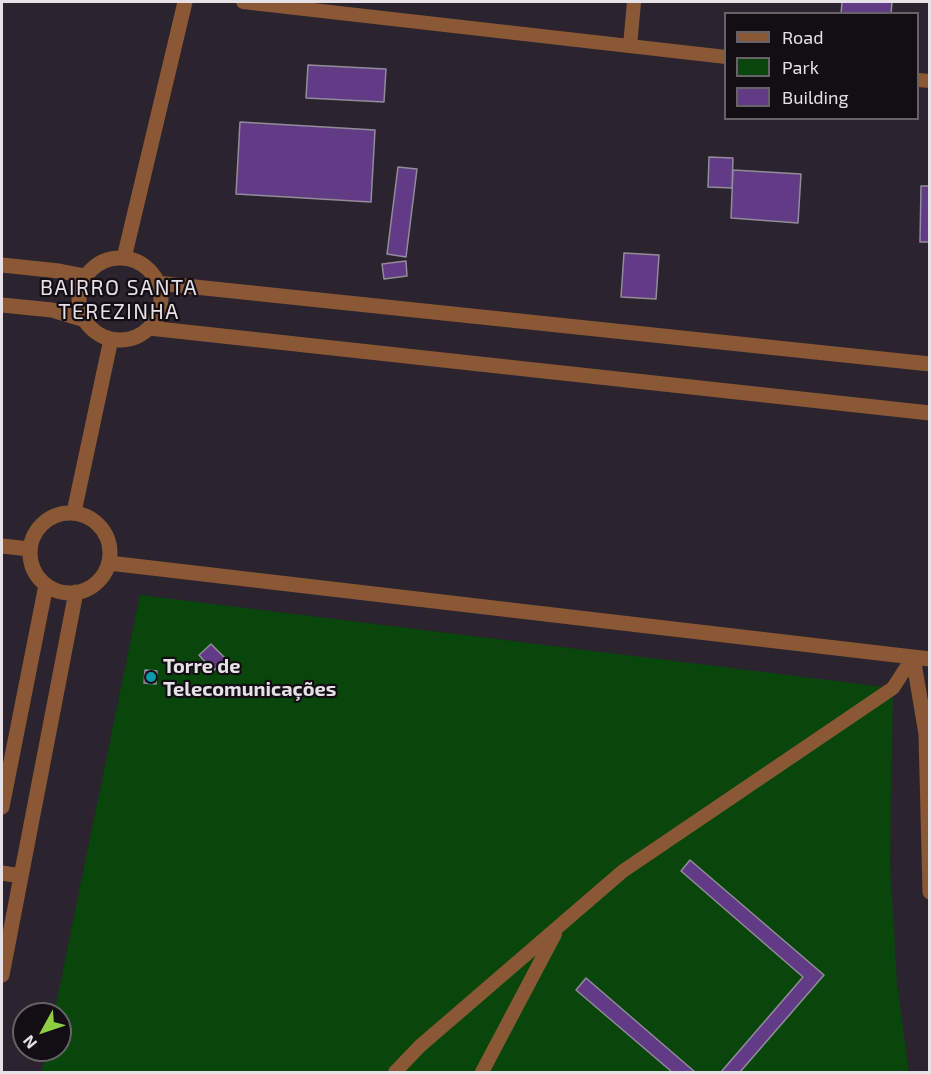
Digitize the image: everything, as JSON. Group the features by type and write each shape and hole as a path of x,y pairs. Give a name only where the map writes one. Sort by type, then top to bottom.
{"street":[{"path":"124,258 185,2"},
{"path":"113,258 124,258 144,266 157,283 160,307 149,328 126,339 111,339 92,329 80,309 79,298 85,276 93,268 113,258"},
{"path":"2,265 85,276"},
{"path":"157,283 930,364"},
{"path":"2,305 52,310 85,320"},
{"path":"149,328 930,413"},
{"path":"74,512 111,339"},
{"path":"74,512 95,521 103,530 108,540 109,563 97,583 87,589 66,593 46,585 33,569 29,549 32,536 39,525 49,517 74,512"},
{"path":"2,546 29,549"},
{"path":"109,563 930,659"},
{"path":"2,807 46,585"},
{"path":"2,975 76,592"},
{"path":"913,657 928,734 930,892"},
{"path":"2,873 21,876"}],"lane":[{"path":"243,2 724,57"},
{"path":"630,46 634,2"},
{"path":"395,1072 420,1047 623,871 894,688 913,657"},
{"path":"482,1072 559,927"}],"green space":[{"path":"140,595 893,688 890,863 897,984 909,1072 42,1072 44,1062 72,1062 72,1002 56,1002"}],"building":[{"path":"842,2 892,2 891,12 841,12"},
{"path":"308,65 386,69 384,102 306,98"},
{"path":"240,122 375,130 371,202 236,194"},
{"path":"709,157 733,158 732,188 708,187"},
{"path":"398,167 417,169 406,257 387,254"},
{"path":"733,170 801,174 798,223 731,218"},
{"path":"921,186 930,186 930,242 920,242"},
{"path":"624,253 659,255 656,299 621,297"},
{"path":"406,261 407,276 384,279 382,264"},
{"path":"211,644 226,659 213,671 199,655"},
{"name":"Torre de Telecomunicações","path":"145,670 157,671 156,684 144,683"},
{"path":"690,860 824,975 740,1072 721,1072 803,977 681,871"},
{"path":"586,978 695,1072 672,1072 576,990"}],"place":[{"name":"Torre de Telecomunicações","path":"151,677"}],"district":[{"name":"BAIRRO SANTA TEREZINHA","path":"119,300"}]}
